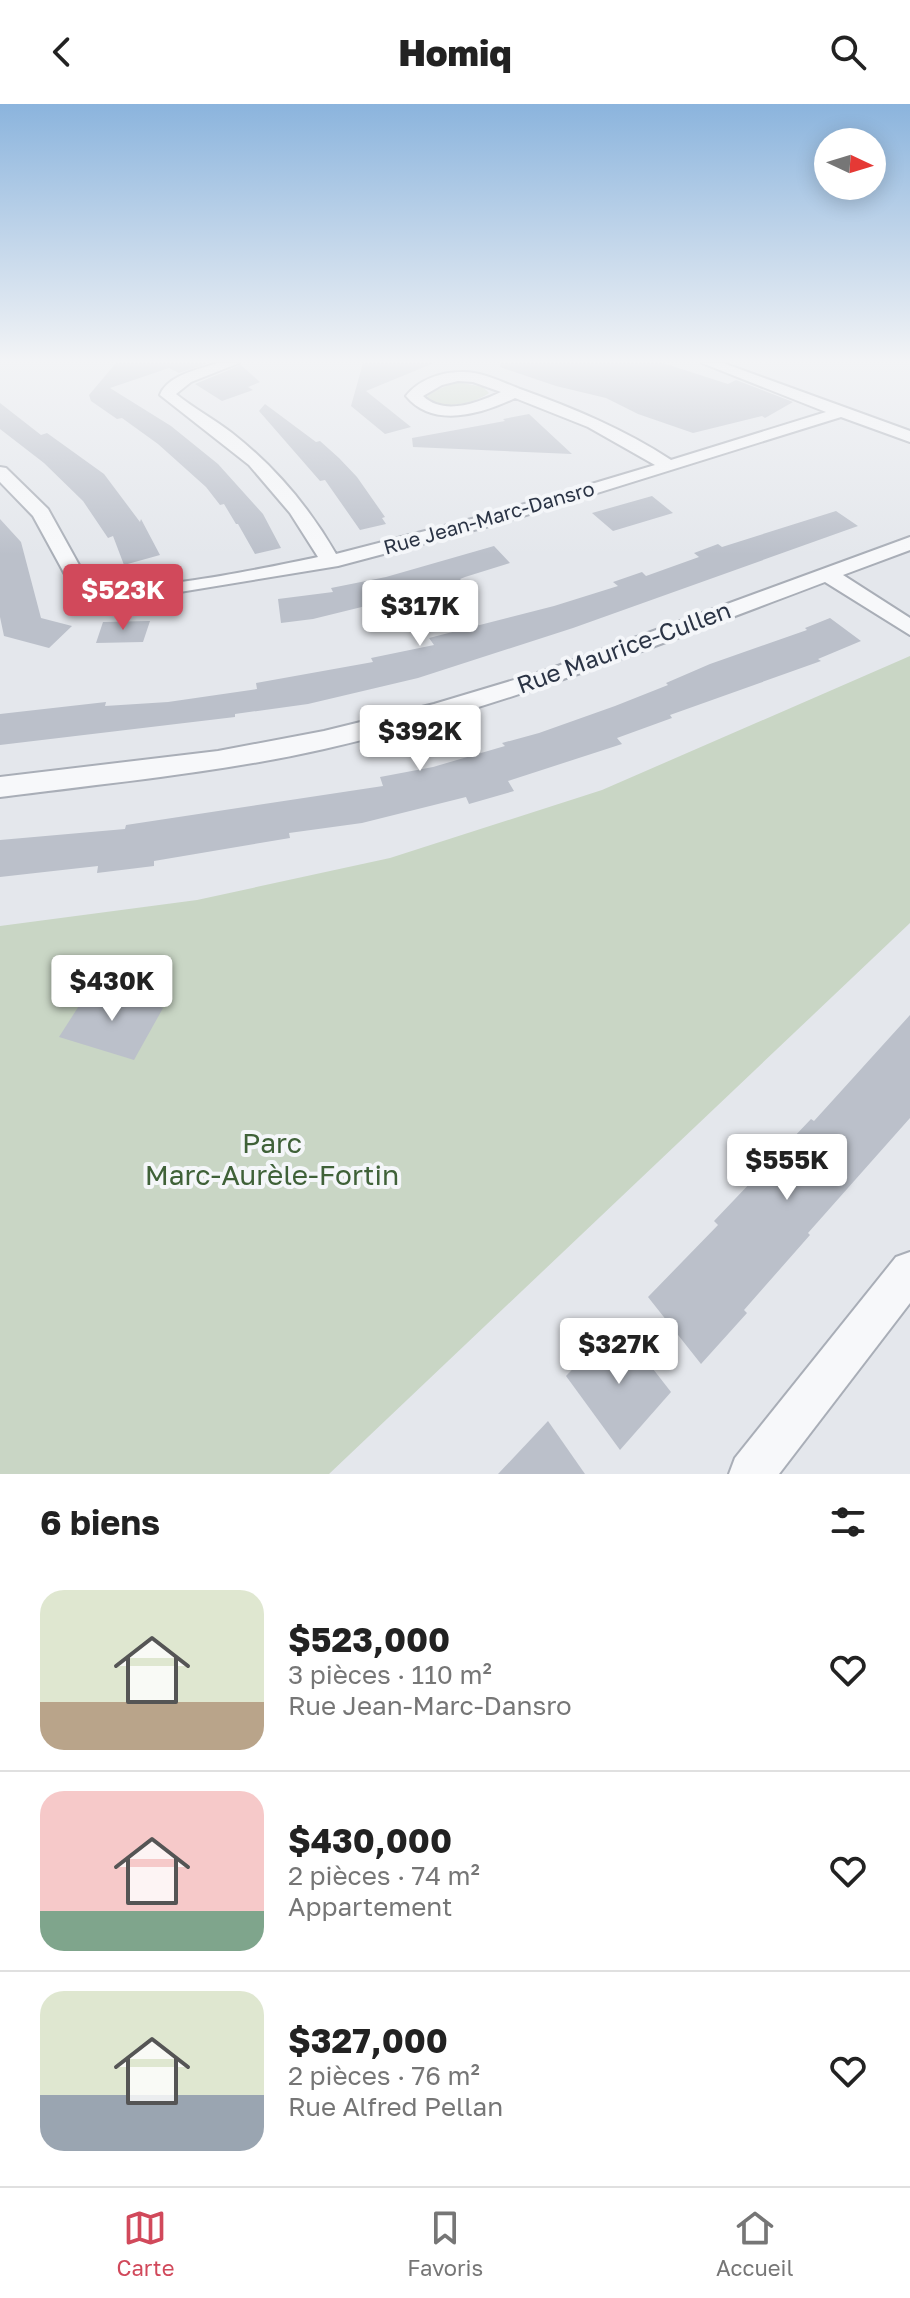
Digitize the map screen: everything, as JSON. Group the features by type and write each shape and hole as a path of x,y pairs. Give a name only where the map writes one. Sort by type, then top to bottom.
{"street":[{"path":"213,427 264,470 294,506 331,562"},
{"path":"603,427 667,465"},
{"name":"Rue Jean-Marc-Dansro","path":"0,472 41,513 75,579 91,592 115,593 220,582 331,562 439,535 798,427"},
{"path":"884,427 910,437"},
{"name":"Rue Maurice-Cullen","path":"0,787 218,760 358,733 465,704 555,675 910,543"},
{"path":"827,574 910,628"},
{"path":"751,1474 910,1271"}],"green space":[{"name":"Parc Marc-Aurèle-Fortin","path":"910,656 910,923 329,1474 0,1474 0,926 197,900 390,858 602,790"}],"building":[{"path":"31,427 41,435 47,433 104,474 140,522 141,519 160,555 124,565 113,536 108,538 83,501 44,463 0,429"},
{"path":"134,427 172,427 218,464 263,514 281,548 255,554 224,504 220,505 206,487"},
{"path":"273,427 296,427 316,442 320,441 357,477 385,517 382,518 386,524 360,530 325,480 320,481"},
{"path":"376,427 411,427 385,434"},
{"path":"473,427 543,427 572,454 413,447 412,438"},
{"path":"675,427 718,427 693,433"},
{"path":"652,496 673,513 613,531 592,513"},
{"path":"836,511 858,526 573,628 418,678 308,704 235,714 235,717 0,745 0,714 106,702 105,706 168,702 257,689 256,683 373,662 371,658 434,645 429,638 554,606 618,586 613,582 642,572 646,576 699,557 694,553 718,544 722,547"},
{"path":"0,519 21,542 41,618 72,626 49,648 4,636 0,617"},
{"path":"494,546 510,563 460,579 462,581 381,599 382,602 313,619 281,623 278,599 333,592 331,588 386,577"},
{"path":"830,618 861,641 818,659 821,661 670,715 672,718 617,738 622,744 508,781 514,791 469,804 466,797 362,823 289,833 290,838 154,861 154,866 97,873 98,866 0,877 0,840 125,829 126,825 383,786 380,777 433,767 505,746 502,743 615,706 710,664 807,630 805,628"},
{"path":"150,621 143,642 96,643 103,622"},
{"path":"91,987 163,1008 134,1060 59,1037"},
{"path":"910,1015 910,1118 808,1233 810,1235 744,1310 747,1313 701,1364 648,1297 718,1225 714,1221 811,1119 814,1121"},
{"path":"617,1323 671,1392 620,1450 566,1376"},
{"path":"548,1421 585,1474 498,1474"}]}
